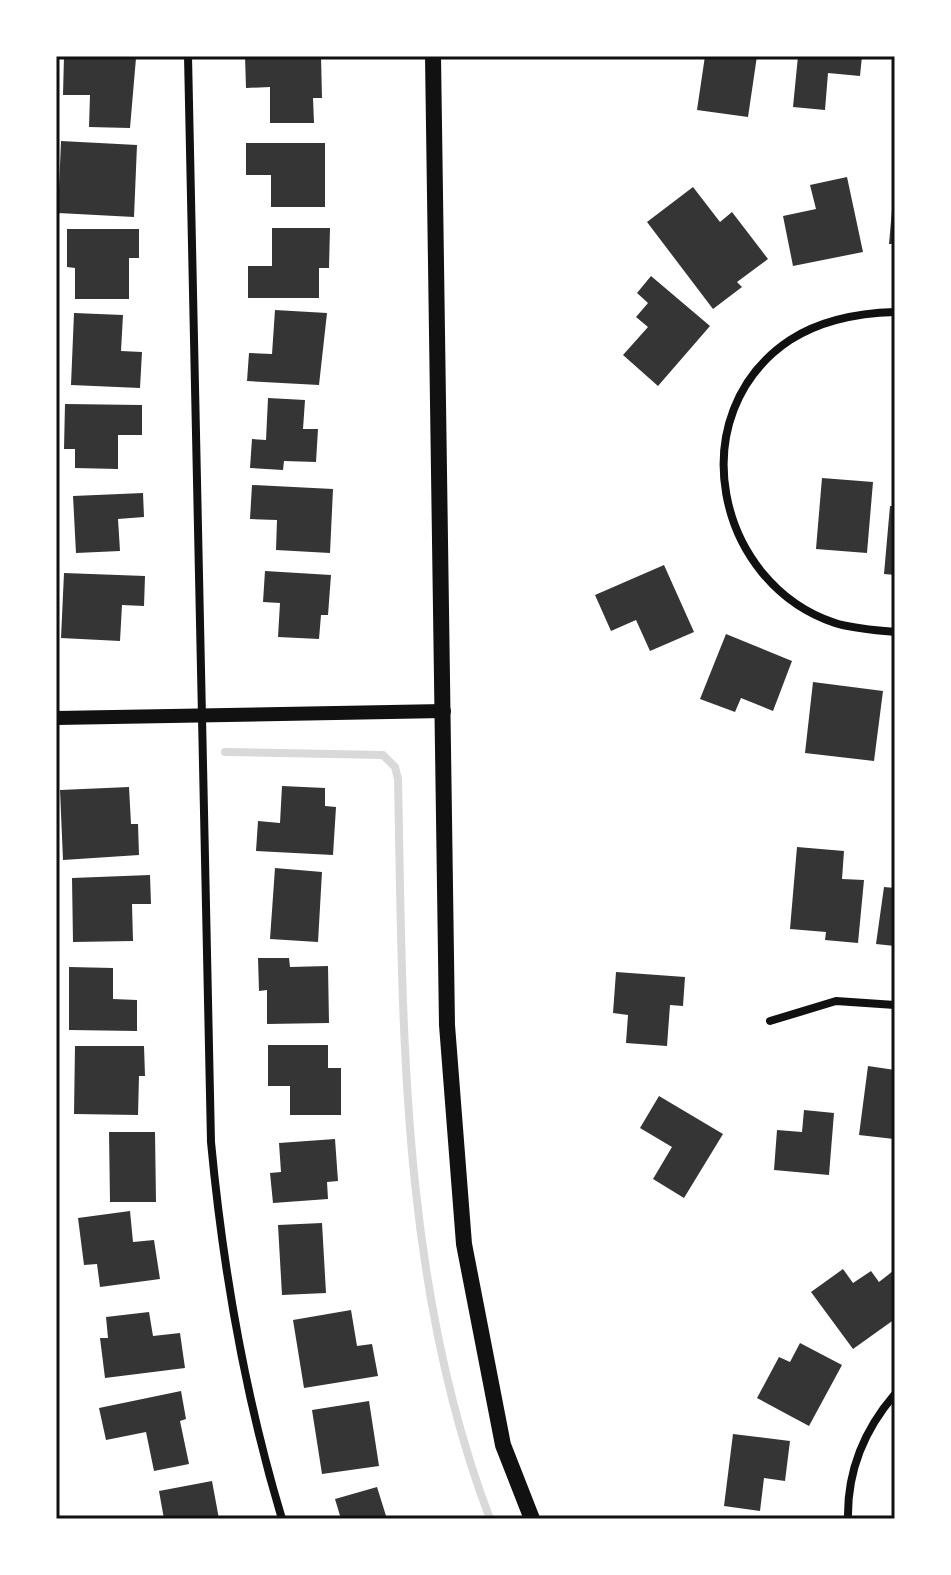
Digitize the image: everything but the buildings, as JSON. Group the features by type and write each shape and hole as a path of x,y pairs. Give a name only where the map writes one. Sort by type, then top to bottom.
{"main road":[{"path":"433,56 447,1025 464,1244 503,1445 532,1519"}],"street":[{"path":"188,56 203,714 207,1077 217,1212 247,1390 282,1519"},
{"path":"895,312 827,323 789,341 770,357 741,398 731,423 724,474 729,514 737,536 761,575 780,593 835,623 895,632"},
{"path":"56,718 444,711"},
{"path":"770,1021 836,1001 895,1005"},
{"path":"848,1519 850,1486 860,1450 881,1411 895,1394"}],"waterway":[{"path":"225,752 383,755 395,767 398,779 406,1060 412,1154 423,1247 438,1339 460,1430 490,1519"}]}
